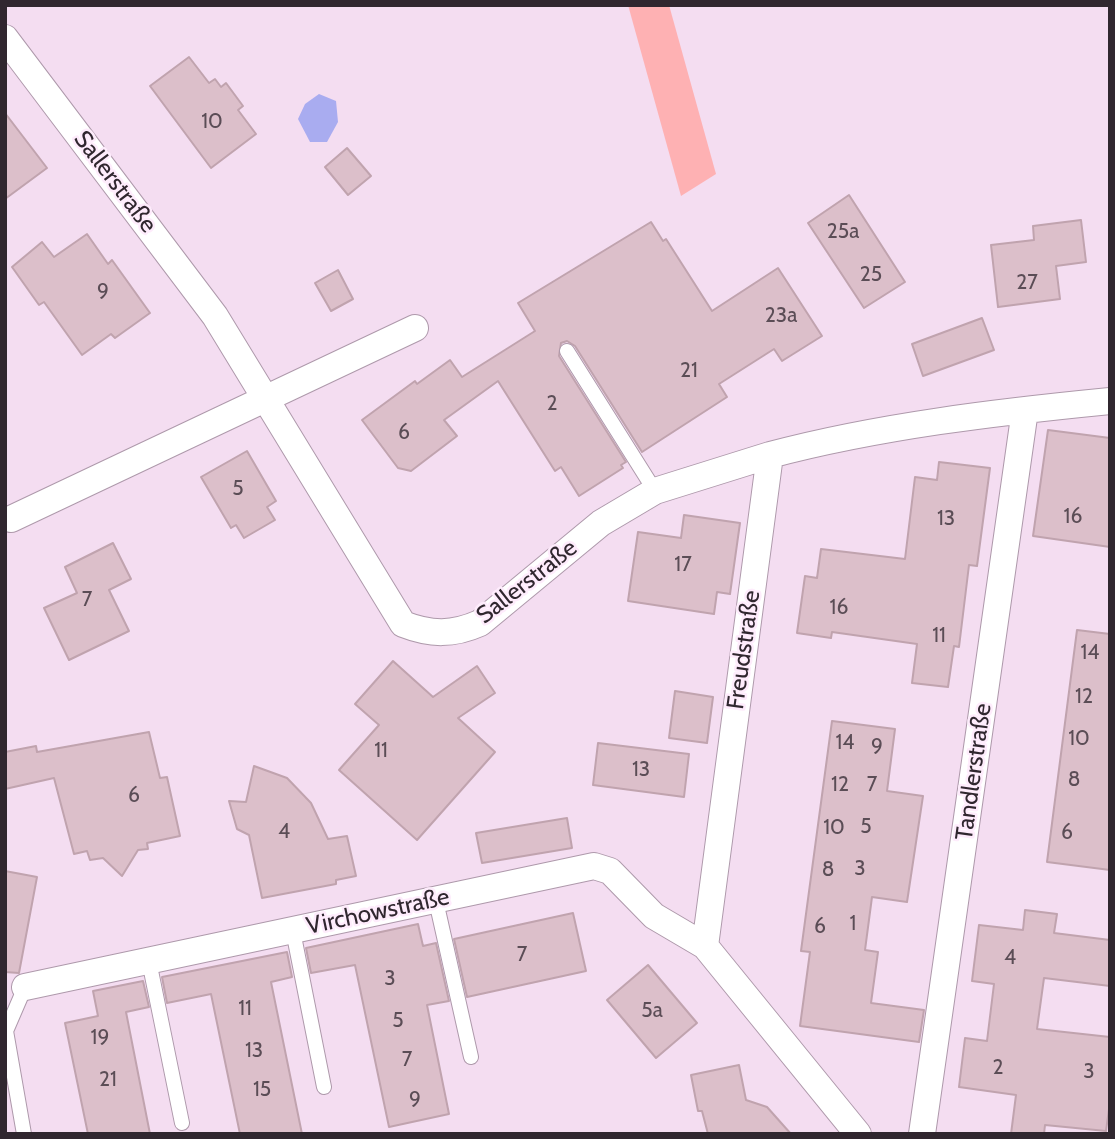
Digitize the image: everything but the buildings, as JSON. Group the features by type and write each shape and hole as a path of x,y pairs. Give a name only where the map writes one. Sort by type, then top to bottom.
{"street":[{"name":"Sallerstraße","path":"5,38 215,316 264,401 403,624 423,632 461,631 480,623 601,523 656,491 770,455"},
{"path":"12,519 415,328"},
{"path":"770,455 813,443 1025,410 1110,401"},
{"name":"Tandlerstraße","path":"922,1134 1025,410"},
{"name":"Freudstraße","path":"705,946 770,455"},
{"name":"Virchowstraße","path":"26,987 436,901 549,873 594,866 610,871 654,916 705,946"},
{"path":"705,946 858,1134"}],"lane":[{"path":"567,351 656,491"},
{"path":"436,901 471,1057"},
{"path":"293,931 324,1087"},
{"path":"149,961 182,1123"},
{"path":"24,1134 6,1031 26,987"}],"shaded area":[{"path":"628,5 669,5 716,174 681,196"}],"water":[{"path":"319,94 336,101 338,122 327,142 310,142 298,119 305,104"}]}
